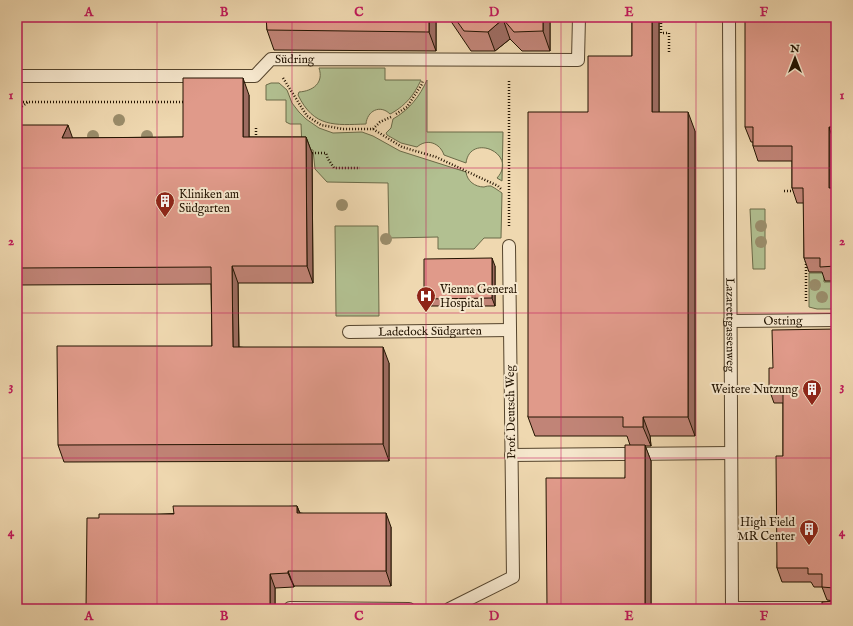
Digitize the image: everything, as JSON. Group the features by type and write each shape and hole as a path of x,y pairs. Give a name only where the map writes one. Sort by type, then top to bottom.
{"lane":[{"name":"Südring","path":"17,76 255,76 271,59 578,60 579,17"},
{"name":"Lazarettgassenweg","path":"729,17 732,608"},
{"name":"Prof. Deutsch Weg","path":"449,609 512,577 509,246"},
{"name":"Ostring","path":"730,321 836,320"},
{"name":"Ladedock Südgarten","path":"349,332 510,330"},
{"path":"511,455 731,453"},
{"path":"290,608 409,609"},
{"path":"732,608 836,608"}],"path":[{"path":"661,17 661,33 669,33 669,52"},
{"path":"271,59 307,116 321,125 343,129 373,130 402,147 436,157 498,186 501,189"},
{"path":"396,114 407,107 422,84 428,60"},
{"path":"509,81 509,246"},
{"path":"17,102 189,102"},
{"path":"17,110 28,102"},
{"path":"373,130 380,122 391,117"},
{"path":"256,128 256,140"},
{"path":"307,153 326,154 334,168 360,168"},
{"path":"784,191 801,191"},
{"path":"806,258 806,320"}],"green space":[{"path":"319,68 385,68 385,80 421,80 409,99 392,113 390,114 386,111 378,109 371,112 366,124 335,124 318,119 311,114 304,106 298,95 299,92 313,88 319,82"},
{"path":"427,80 427,132 503,132 502,181 497,178 502,169 502,161 498,155 491,150 483,148 476,149 469,154 466,163 444,155 440,147 433,143 429,142 421,144 417,147 401,143 387,135 386,133 391,128 393,119 413,102 421,92"},
{"path":"271,83 279,83 287,90 292,103 299,112 319,128 333,133 362,132 373,136 400,151 466,172 472,183 484,187 491,186 502,193 501,238 484,238 474,249 438,249 438,237 389,238 388,183 327,182 315,169 313,150 302,149 301,124 290,124 286,122 286,100 266,100 266,85"},
{"path":"750,209 765,209 765,269 753,269"},
{"path":"335,226 378,226 379,316 336,316"},
{"path":"809,273 824,273 824,282 836,282 836,309 817,309 809,307"}],"building":[{"path":"266,17 429,17 429,32 267,30"},
{"path":"454,17 543,17 543,31 514,32 503,19 488,32 464,31"},
{"path":"632,17 652,17 652,112 688,112 688,417 643,417 643,427 623,427 623,417 528,417 528,112 588,112 588,56 632,56"},
{"path":"745,17 836,17 836,127 829,127 829,188 836,188 836,266 820,267 820,258 804,258 803,188 792,188 792,146 753,146 753,127 745,127"},
{"name":"Kliniken am Südgarten","path":"183,78 243,78 243,137 306,137 307,266 232,266 233,347 383,347 383,444 58,445 57,346 212,346 211,267 17,268 17,125 68,125 62,138 183,137"},
{"path":"492,258 492,298 424,299 424,259"},
{"path":"836,329 836,589 822,587 822,574 808,574 808,568 777,568 776,456 783,456 783,389 769,389 769,368 773,368 772,330"},
{"path":"625,445 645,445 645,609 547,609 546,478 625,478"},
{"path":"173,506 297,506 297,513 386,513 386,571 288,571 288,573 270,574 270,609 86,609 87,518 99,518 99,514 174,514"},
{"path":"836,598 836,609 822,609 822,602 834,601"}],"place":[{"name":"Kliniken am Südgarten","path":"165,218"},
{"name":"Vienna General Hospital","path":"426,313"},
{"name":"Weitere Nutzung","path":"812,406"},
{"name":"High Field MR Center","path":"809,546"}]}
